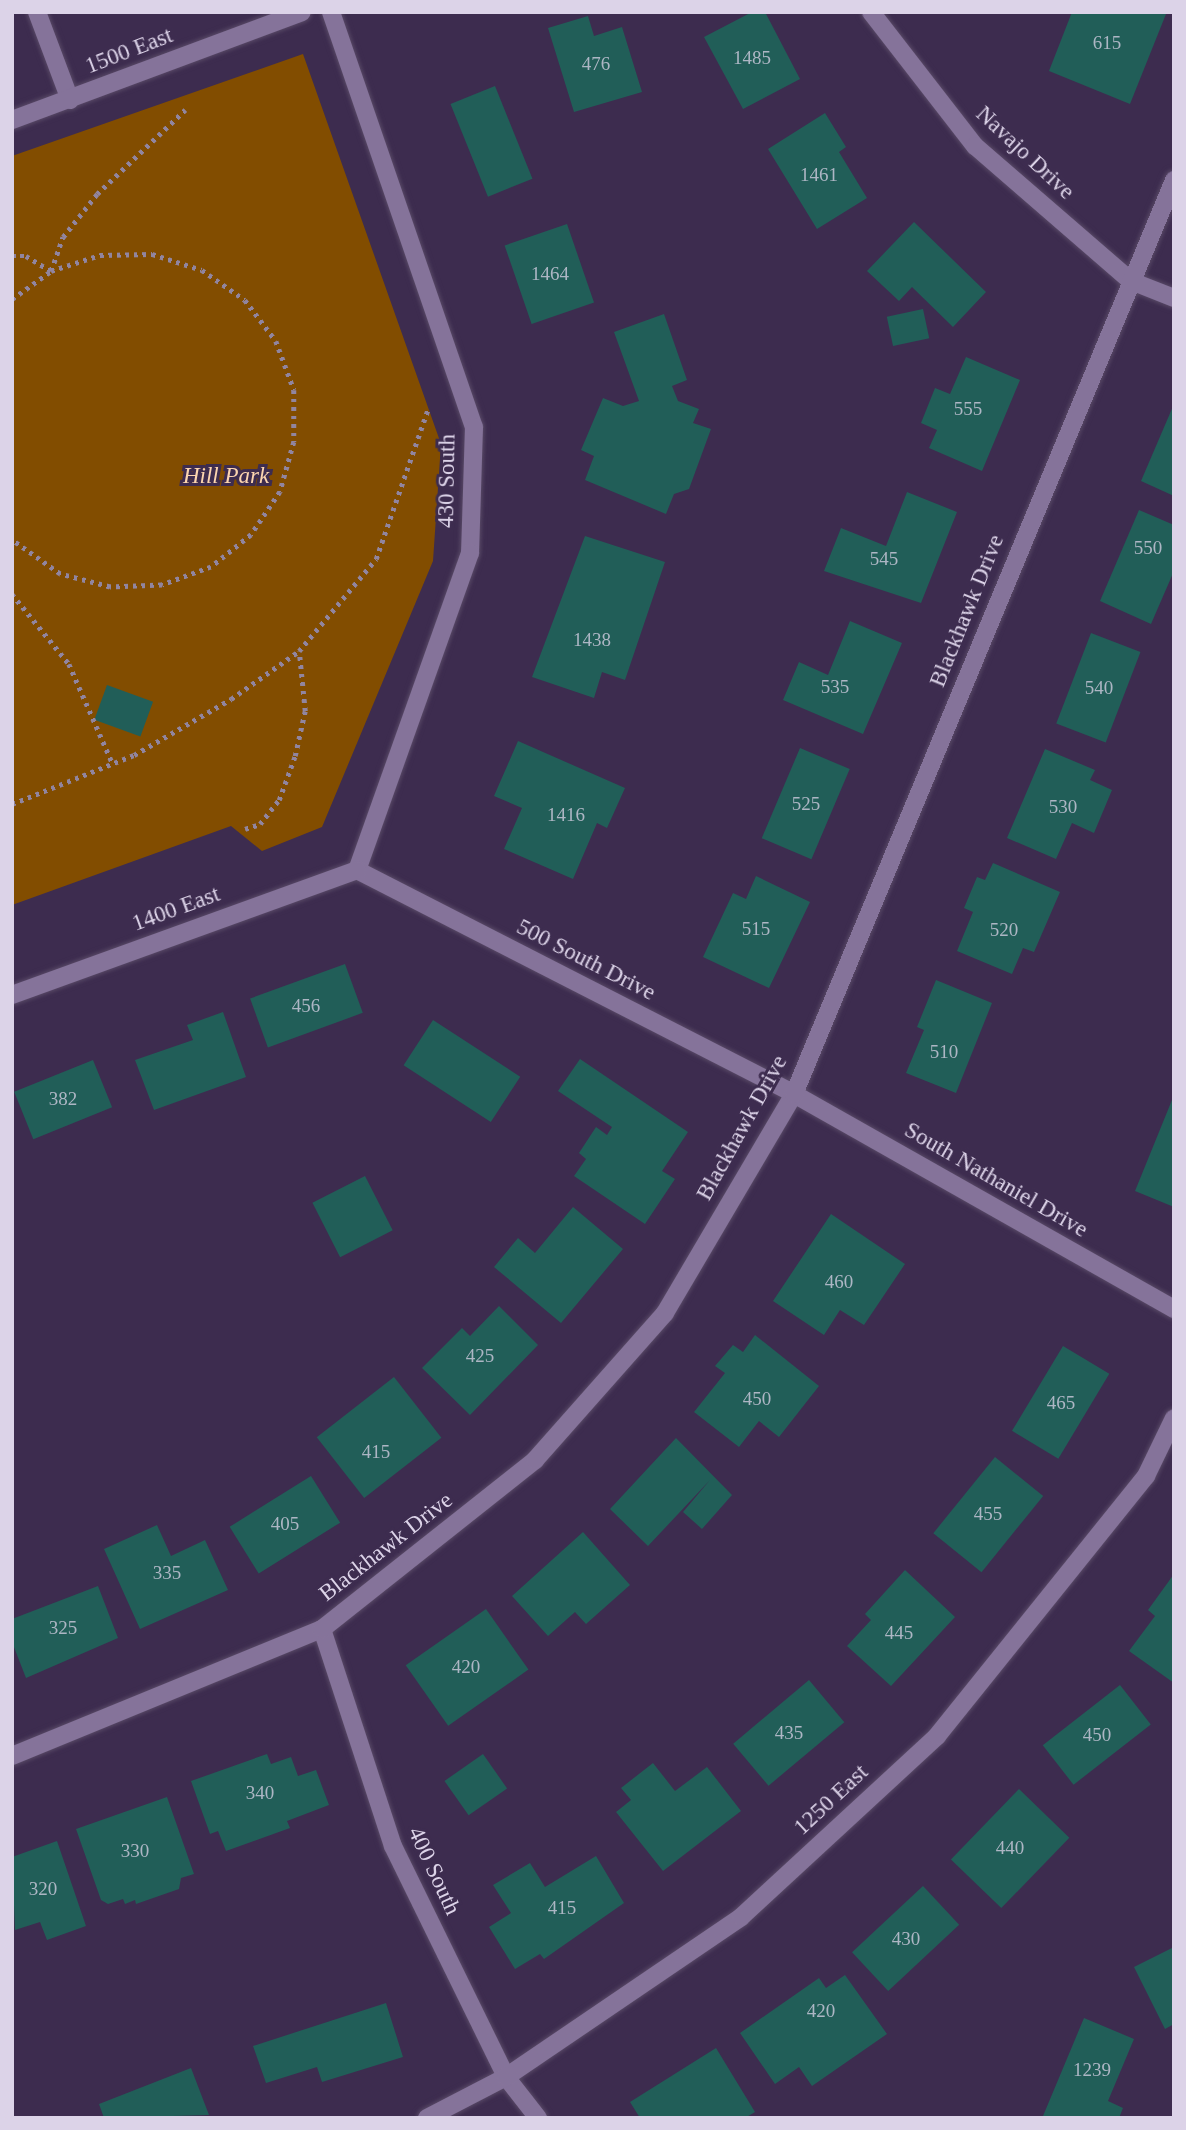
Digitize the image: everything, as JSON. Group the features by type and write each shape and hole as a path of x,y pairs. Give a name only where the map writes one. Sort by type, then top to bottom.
{"street":[{"path":"37,12 70,100"},
{"name":"1500 East","path":"12,120 302,12"},
{"name":"430 South","path":"331,12 474,427 470,553 357,870"},
{"name":"Navajo Drive","path":"871,12 975,146 1131,281 1174,298"},
{"name":"Blackhawk Drive","path":"12,1756 322,1629 535,1460 657,1323 794,1094 1174,180"},
{"name":"1400 East","path":"12,995 357,870"},
{"name":"500 South Drive","path":"357,870 794,1094"},
{"name":"South Nathaniel Drive","path":"794,1094 1174,1309"},
{"name":"1250 East","path":"427,2118 506,2077 741,1917 937,1736 1146,1476 1174,1418"},
{"name":"400 South","path":"322,1629 393,1846 506,2077 538,2118"}],"path":[{"path":"51,271 63,237 97,194 185,110"},
{"path":"12,299 51,271 100,255 152,254 202,270 244,300 276,341 294,390 295,442 280,492 251,535 199,572 162,585 110,587 60,574 12,540"},
{"path":"12,256 26,256 51,271"},
{"path":"12,804 113,764 231,699 299,651 376,559 428,409"},
{"path":"12,550 17,545"},
{"path":"12,594 69,664 113,764"},
{"path":"245,830 260,824 279,800 295,756 305,711 299,651"}],"green space":[{"name":"Hill Park","path":"303,54 441,444 433,561 322,827 262,851 231,826 12,905 12,156"}],"building":[{"path":"752,12 765,12 800,79 743,109 704,37"},
{"path":"1072,12 1166,14 1130,104 1049,71"},
{"path":"588,16 594,36 622,27 642,92 574,112 548,28"},
{"path":"495,86 532,179 488,197 450,104"},
{"path":"825,113 846,147 839,152 867,198 817,229 768,149"},
{"path":"914,222 986,292 953,327 912,287 899,301 867,271"},
{"path":"567,224 594,302 532,324 505,245"},
{"path":"923,309 929,338 893,346 887,317"},
{"path":"664,314 687,380 672,386 678,401 699,409 693,423 711,429 689,489 674,494 666,514 585,480 594,456 581,450 603,398 623,406 639,401 614,332"},
{"path":"966,357 1020,380 982,471 929,448 937,430 921,423 935,388 950,394"},
{"path":"1174,404 1174,496 1141,481"},
{"path":"907,492 957,512 921,603 824,571 841,528 886,546"},
{"path":"1139,510 1174,525 1174,571 1151,624 1100,601"},
{"path":"585,536 665,562 625,680 602,672 594,698 532,677"},
{"path":"850,621 902,643 863,734 783,700 799,662 828,675"},
{"path":"1091,633 1140,652 1106,743 1056,724"},
{"path":"107,685 153,702 140,737 94,720"},
{"path":"518,741 625,788 607,828 597,823 573,879 504,849 522,808 494,796"},
{"path":"800,748 850,769 811,859 762,838"},
{"path":"1045,749 1095,770 1090,780 1112,790 1094,833 1072,823 1056,859 1007,838"},
{"path":"993,863 1060,892 1034,952 1023,948 1012,974 957,951 973,912 964,908 977,877 985,880"},
{"path":"756,876 810,902 769,988 703,957 733,893 746,899"},
{"path":"345,964 363,1013 268,1047 250,999"},
{"path":"936,980 992,1003 956,1093 906,1073 924,1030 917,1027"},
{"path":"223,1012 246,1077 154,1110 135,1060 193,1040 187,1025"},
{"path":"433,1020 520,1077 491,1122 404,1065"},
{"path":"580,1059 688,1132 662,1171 675,1179 645,1224 574,1176 586,1159 579,1153 596,1127 607,1135 612,1127 558,1091"},
{"path":"93,1060 112,1107 33,1139 14,1092"},
{"path":"1174,1095 1174,1207 1135,1191"},
{"path":"365,1176 393,1230 340,1257 312,1203"},
{"path":"573,1207 623,1249 561,1323 494,1267 518,1238 535,1253"},
{"path":"831,1214 905,1264 864,1325 840,1310 824,1335 773,1301"},
{"path":"499,1306 538,1345 470,1415 422,1368 462,1328 470,1336"},
{"path":"755,1335 819,1386 779,1437 759,1421 739,1447 694,1412 725,1373 715,1366 733,1345 743,1352"},
{"path":"1063,1346 1109,1374 1058,1459 1012,1431"},
{"path":"394,1377 441,1438 364,1498 317,1437"},
{"path":"676,1438 732,1495 702,1529 683,1512 710,1480 648,1546 610,1509"},
{"path":"995,1457 1043,1496 982,1572 933,1533"},
{"path":"311,1476 340,1523 259,1574 230,1527"},
{"path":"157,1525 171,1556 205,1540 228,1590 140,1629 104,1549"},
{"path":"583,1532 630,1585 586,1624 575,1612 548,1636 512,1596"},
{"path":"905,1570 955,1617 891,1686 847,1646 871,1620 865,1614"},
{"path":"1174,1574 1174,1683 1129,1651 1155,1616 1148,1610"},
{"path":"98,1586 118,1638 26,1678 12,1642 12,1619"},
{"path":"486,1609 528,1670 448,1726 406,1665"},
{"path":"809,1680 844,1722 769,1786 733,1744"},
{"path":"1120,1685 1151,1724 1074,1785 1043,1745"},
{"path":"267,1754 271,1764 291,1757 298,1776 316,1770 329,1805 287,1821 290,1828 226,1851 218,1831 210,1834 191,1781"},
{"path":"483,1754 507,1788 469,1815 444,1781"},
{"path":"653,1763 675,1791 707,1767 741,1811 663,1871 616,1812 631,1800 621,1788"},
{"path":"1019,1789 1069,1838 1001,1908 951,1859"},
{"path":"167,1797 194,1874 181,1878 179,1889 136,1904 135,1900 125,1904 123,1899 108,1904 101,1900 76,1829"},
{"path":"57,1841 86,1926 47,1940 40,1922 15,1930 12,1857"},
{"path":"596,1856 624,1903 544,1959 540,1954 515,1969 489,1927 511,1913 493,1885 530,1863 545,1887"},
{"path":"923,1886 959,1925 888,1991 852,1952"},
{"path":"1174,1947 1174,2024 1165,2029 1134,1967"},
{"path":"845,1975 887,2034 812,2086 799,2067 775,2084 740,2033 819,1978 826,1988"},
{"path":"386,2003 403,2057 322,2082 317,2067 266,2083 253,2046"},
{"path":"1084,2018 1134,2039 1108,2101 1123,2108 1119,2118 1047,2118 1043,2116"},
{"path":"716,2048 755,2112 745,2118 640,2118 630,2102"},
{"path":"191,2068 209,2115 104,2118 99,2104"}]}
